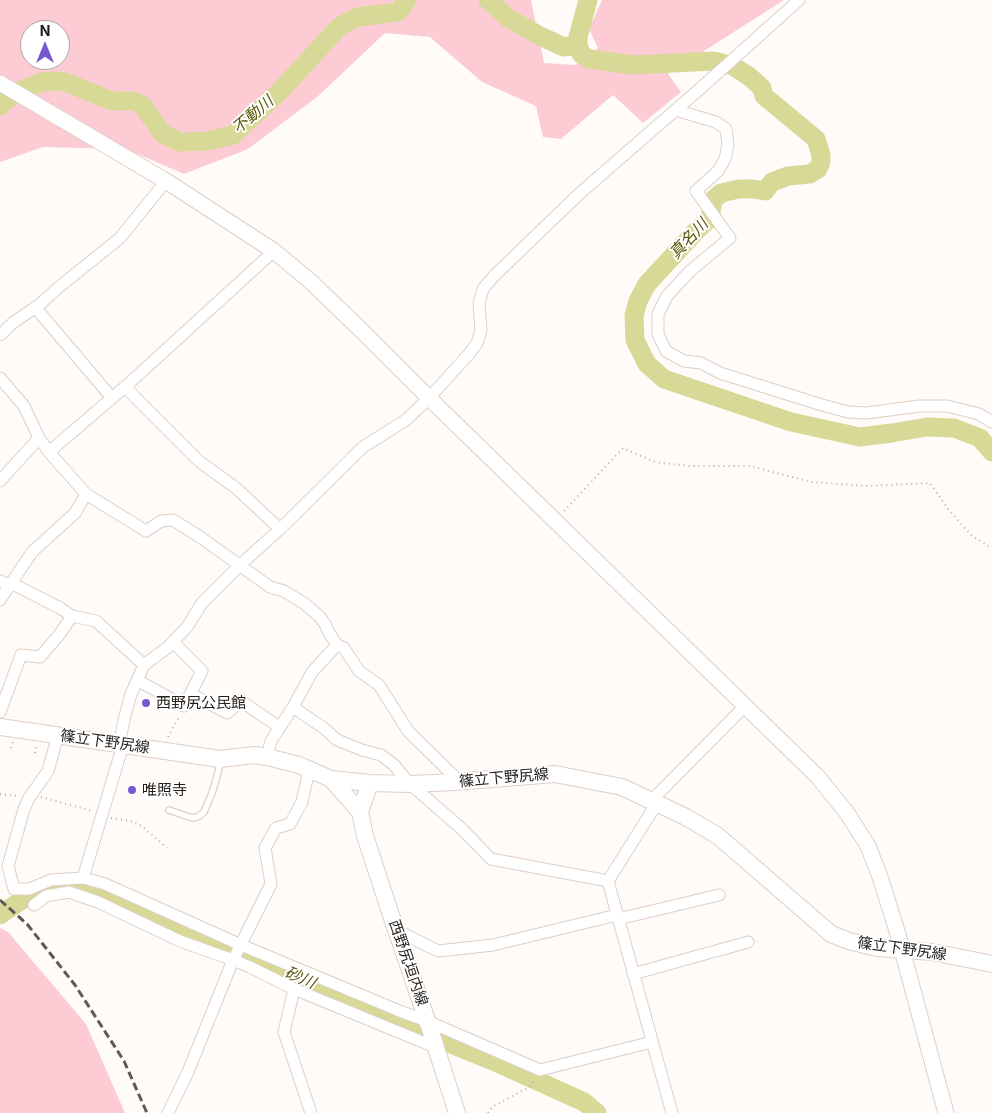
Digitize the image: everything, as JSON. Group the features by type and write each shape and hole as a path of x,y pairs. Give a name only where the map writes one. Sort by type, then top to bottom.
{"main road":[{"name":"篠立下野尻線","path":"0,727 220,759 254,755 299,765 330,779 370,783 460,782 555,774 622,787 686,817 718,836 832,934 849,941 876,948 932,952 992,964"},
{"path":"330,779 360,812 370,783"},
{"name":"西野尻垣内線","path":"360,812 365,836 458,1113"}],"street":[{"path":"83,878 121,744 125,716 131,694 144,665 173,642 202,603 363,447 406,420 469,354 477,343 481,331 479,303 483,290 494,276 579,194 799,0"},
{"path":"3,85 166,181 274,251 310,281 818,777 847,813 868,846 880,877 897,930 946,1113"},
{"path":"678,108 682,112 716,122 726,129 728,145 726,159 718,171 696,191 730,238 690,270 667,296 658,314 658,334 666,350 684,361 701,363 720,373 848,412 866,413 920,406 948,406 979,414 992,422"},
{"path":"0,335 120,238 166,181"},
{"path":"49,452 125,387 274,251"},
{"path":"35,307 112,398"},
{"path":"0,378 24,406 39,438 49,452 86,494 146,531 162,521 173,520 270,587 284,591 305,604 325,624 337,645 344,648 359,671 379,685 408,731 460,782"},
{"path":"125,387 200,462 236,488 280,529"},
{"path":"1,478 39,438"},
{"path":"0,600 5,582 32,552 75,513 86,494"},
{"path":"5,582 60,608 72,616 96,621 144,665"},
{"path":"0,712 21,654 40,657 72,616"},
{"path":"137,680 184,706 202,671 173,642"},
{"path":"267,757 271,741 312,672 337,645"},
{"path":"191,694 227,713 240,701 279,728"},
{"path":"672,1113 608,881 654,802 745,706"},
{"path":"292,707 325,728 337,740 381,755 462,829 491,859 608,881"},
{"path":"58,735 48,771 24,809 8,866 14,889 29,889 51,880 83,878 105,884 237,952 402,1012 431,1034 540,1070 652,1042"},
{"path":"168,1113 188,1072 237,952 271,884 265,848 276,828 290,824 302,802 309,770"},
{"path":"34,905 46,896 69,892 98,902 180,941 237,952 250,967 294,989 430,1045 431,1034"},
{"path":"396,930 438,951 492,945 719,895"},
{"path":"633,974 748,942"},
{"path":"294,989 284,1032 311,1113"}],"lane":[{"path":"169,810 194,818 204,812 218,773 220,759"}],"path":[{"path":"555,520 623,448 655,462 688,466 750,466 811,482 867,486 930,483 948,509 971,535 992,548"},
{"path":"161,750 184,706"},
{"path":"0,794 31,796 130,821 142,826 167,848"},
{"path":"488,1113 492,1107 531,1086"}],"shaded area":[{"path":"0,0 531,0 544,63 575,65 598,48 589,29 602,0 784,0 668,74 681,92 643,123 613,95 561,139 543,137 536,106 482,82 430,37 385,33 317,97 248,149 184,174 126,149 43,147 0,162"},
{"path":"0,928 8,932 86,1024 125,1113 0,1113"}],"waterway":[{"name":"不動川","path":"0,106 4,101 24,89 42,82 65,82 112,101 134,101 143,106 162,133 179,142 208,141 233,135 278,93 339,27 357,17 398,12 407,0"},
{"name":"不動川","path":"488,0 508,18 540,36 564,47 578,45"},
{"name":"真名川","path":"588,0 578,37 581,54 589,59 633,65 714,61 733,66 750,77 762,88 764,96 816,139 821,155 818,169 810,174 788,176 772,182 765,191 739,189 721,193 713,200 710,218 647,284 638,301 634,316 635,340 647,364 664,379 791,422 860,437 927,427 954,428 980,438 992,452"},
{"name":"砂川","path":"0,915 38,889 48,885 70,883 88,888 500,1064 584,1102 597,1113"}],"railway":[{"path":"0,900 27,924 75,985 124,1061 147,1113"}],"place":[{"name":"西野尻公民館","path":"146,703"},
{"name":"唯照寺","path":"132,790"}]}
